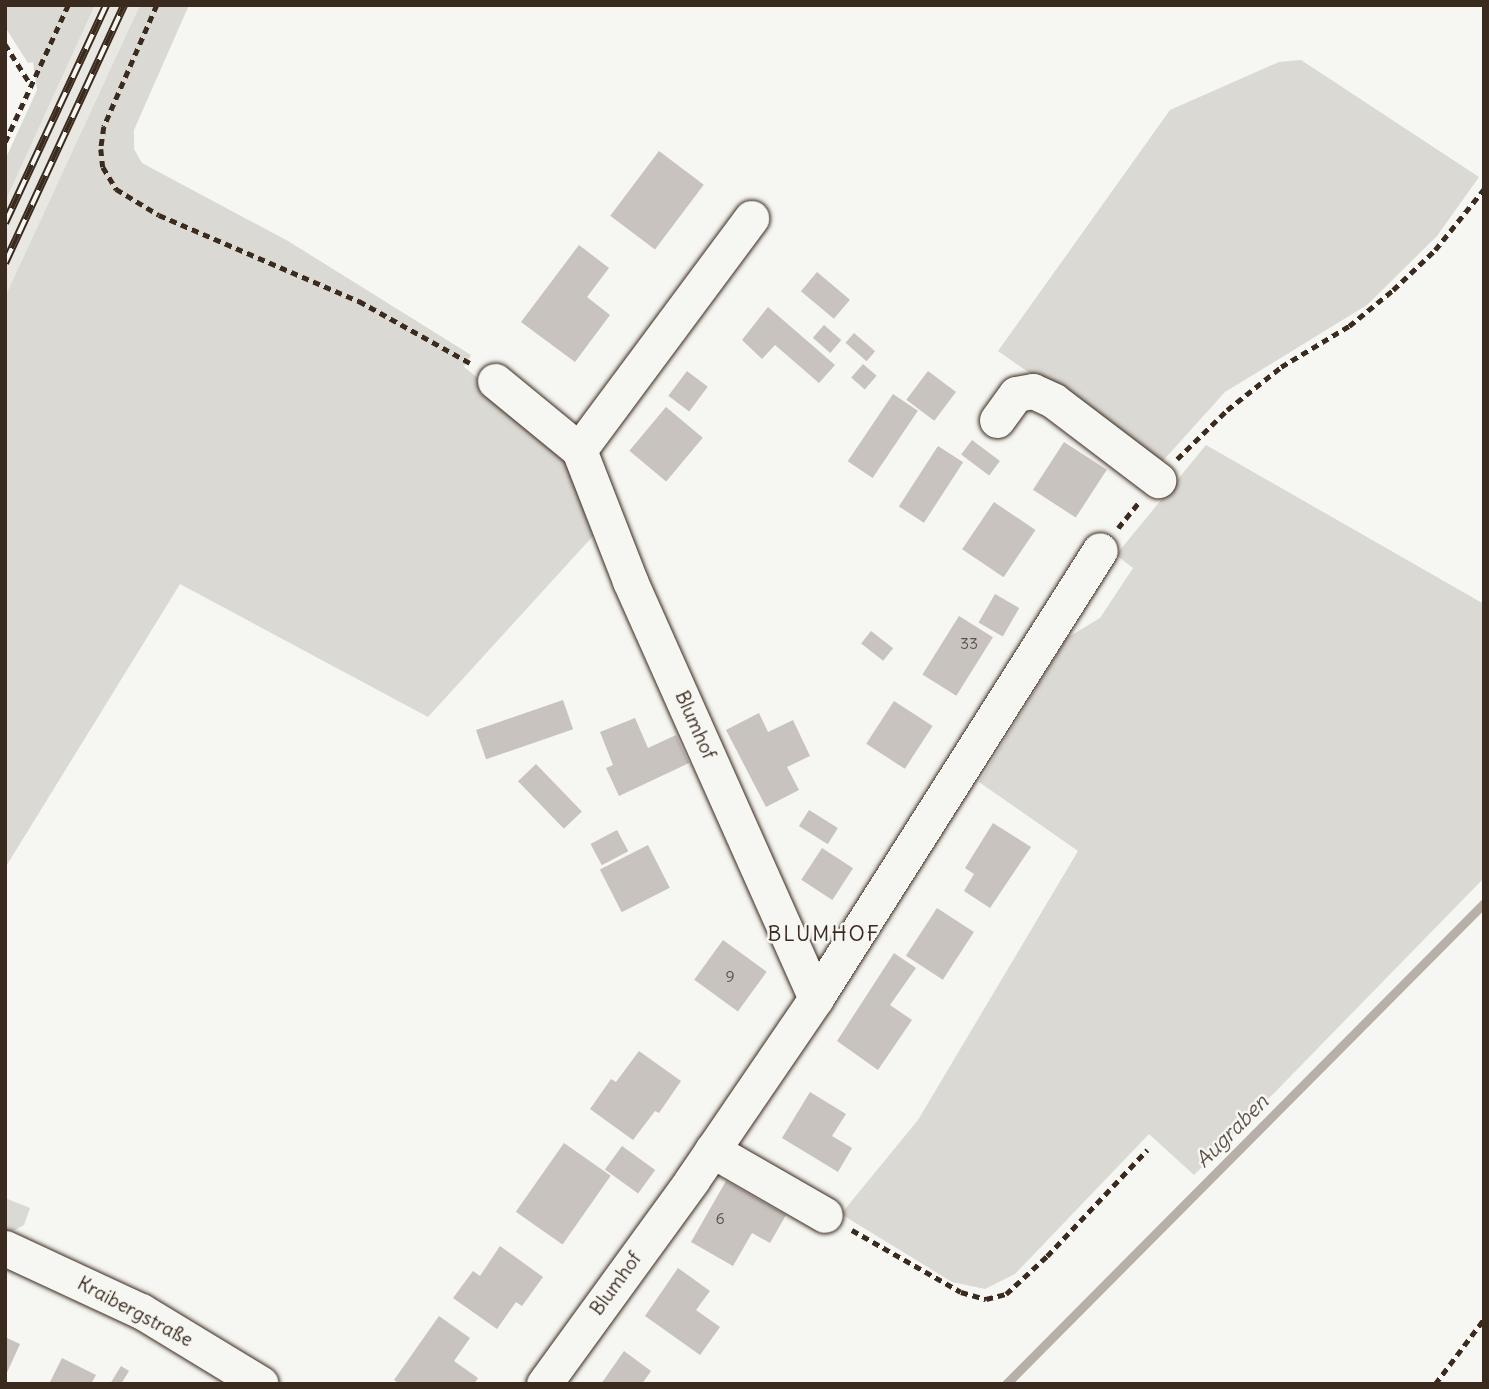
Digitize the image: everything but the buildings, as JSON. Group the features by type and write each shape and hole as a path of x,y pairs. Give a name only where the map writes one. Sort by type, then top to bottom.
{"street":[{"path":"579,450 751,218"},
{"name":"Blumhof","path":"495,381 579,450 630,581 816,998"},
{"path":"997,420 1016,394 1033,391 1054,401 1158,480"},
{"name":"Blumhof","path":"544,1384 712,1150 816,998 1100,550"},
{"path":"712,1150 825,1215"},
{"name":"Kraibergstraße","path":"5,1248 141,1311 261,1384"}],"path":[{"path":"5,142 68,5"},
{"path":"157,5 104,127 101,149 103,167 116,189 159,215 378,311 434,341 495,381"},
{"path":"5,44 31,86"},
{"path":"1100,550 1158,480 1227,410 1281,367 1349,326 1393,290 1435,250 1484,189"},
{"path":"825,1215 961,1292 986,1299 1006,1294 1047,1256 1147,1150"},
{"path":"1435,1384 1484,1319"}],"shaded area":[{"path":"5,5 95,5 5,202 5,160 37,90 33,62 28,63 5,27"},
{"path":"95,5 140,5 5,297 5,202"},
{"path":"140,5 189,5 134,130 134,149 142,163 288,241 471,355 464,367 525,415 566,461 593,536 428,717 180,584 5,868 5,297"},
{"path":"1301,60 1479,177 1437,236 1367,305 1225,392 1160,464 998,351 1170,110 1279,62"},
{"path":"1206,445 1484,604 1484,878 1194,1175 1149,1134 1015,1274 985,1289 952,1282 841,1214 918,1120 1078,851 979,782 1067,638 1100,618 1133,568 1116,555"},
{"path":"5,1198 30,1208 24,1225 13,1231 5,1231"}],"waterway":[{"name":"Augraben","path":"1006,1384 1484,903"}],"railway":[{"path":"5,223 106,5"},
{"path":"5,263 124,5"}],"district":[{"name":"BLUMHOF","path":"824,934"}]}
